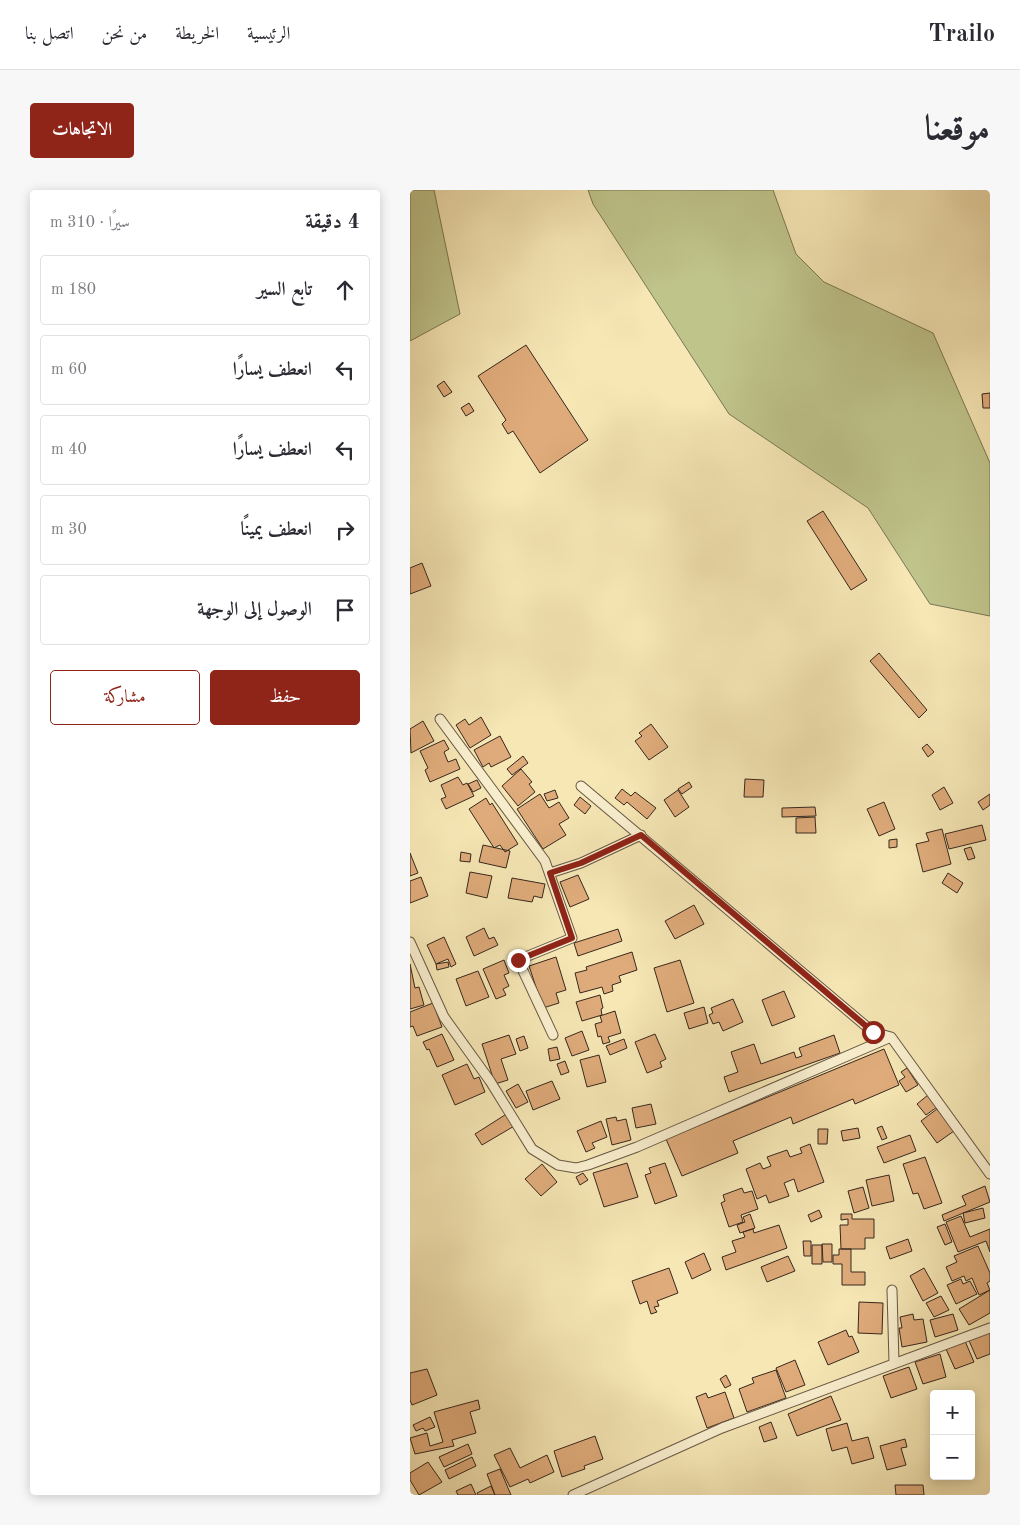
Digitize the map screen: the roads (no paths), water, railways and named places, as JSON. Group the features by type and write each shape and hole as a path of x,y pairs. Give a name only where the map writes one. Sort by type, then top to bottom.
{"street":[{"path":"440,719 545,861 550,873 572,938 518,960 553,1035"},
{"path":"581,786 873,1032 891,1037 907,1062 990,1174"},
{"path":"550,873 581,863 641,835"},
{"path":"410,942 444,1017 490,1082 532,1149 558,1165 576,1168 637,1147 891,1037"},
{"path":"892,1290 894,1364"},
{"path":"573,1495 722,1428 990,1328"}]}
